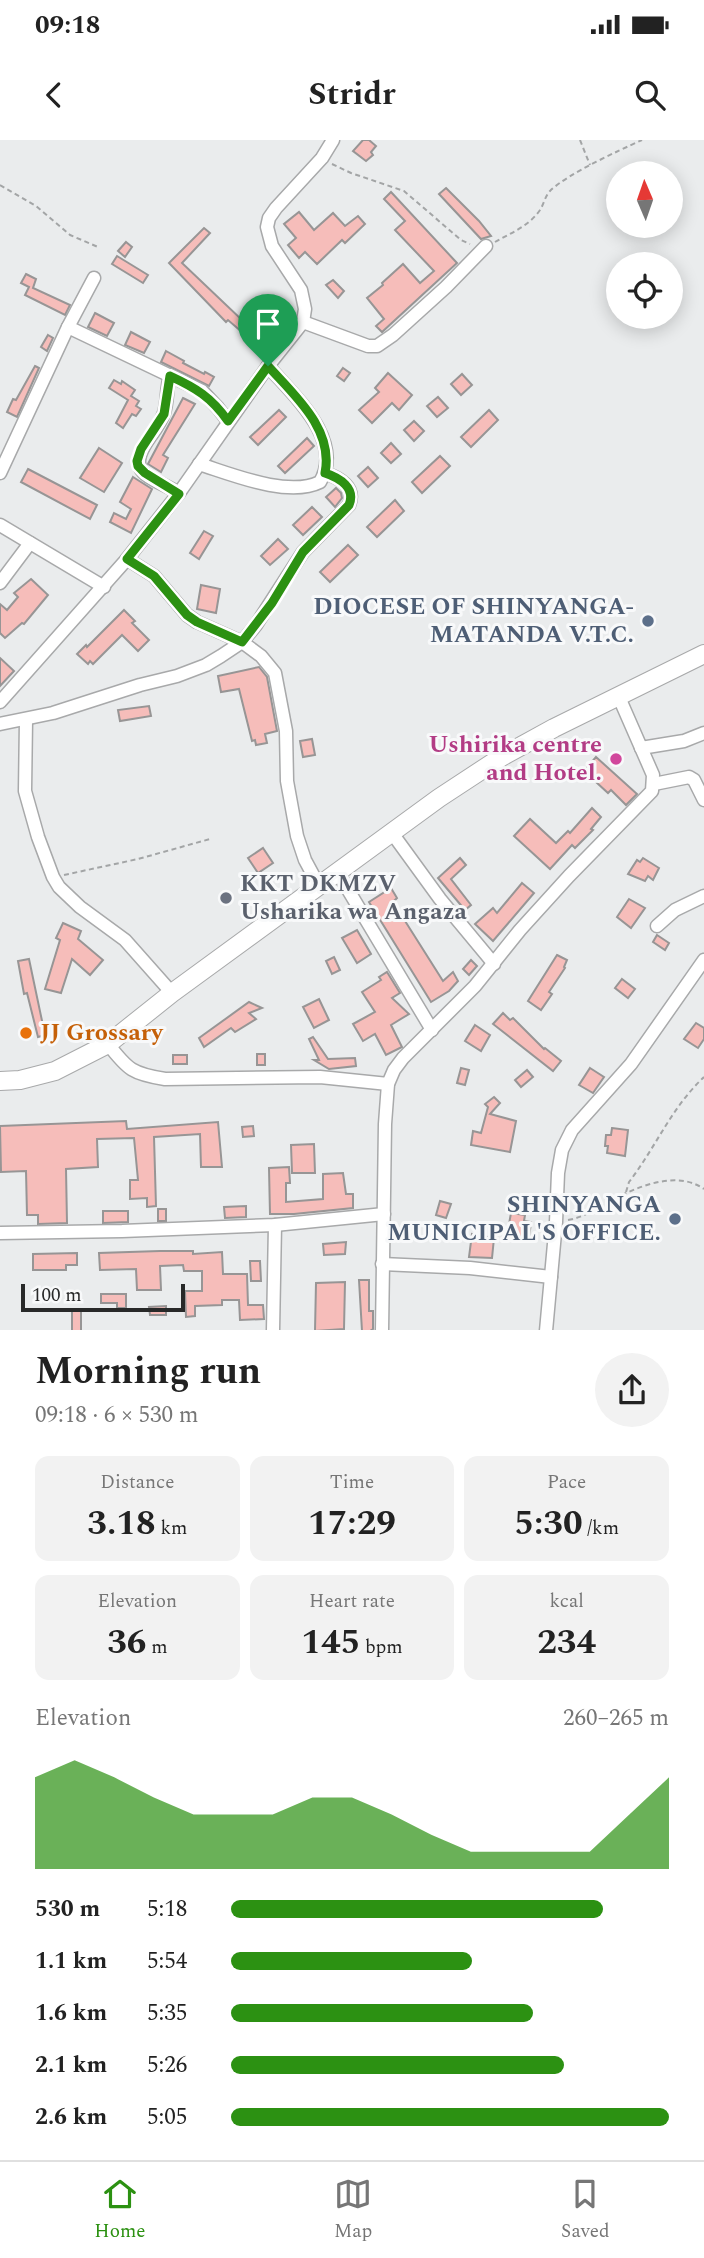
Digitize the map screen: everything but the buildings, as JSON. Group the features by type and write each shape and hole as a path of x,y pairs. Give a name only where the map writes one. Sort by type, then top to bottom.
{"highway":[{"path":"0,1082 55,1071 108,1044 172,992 439,798 503,756 618,695 704,654"}],"street":[{"path":"0,702 104,587 179,494 228,421 303,322 305,309 301,290 272,246 267,227 276,208 322,158 333,140"},
{"path":"303,322 368,346 377,346 446,287 486,246"},
{"path":"2,463 94,278"},
{"path":"68,327 202,391 228,421"},
{"path":"199,464 264,483 296,488 317,484 325,473 327,463 321,434 312,418 268,366"},
{"path":"170,376 164,414 141,449 137,461 145,473 179,494"},
{"path":"0,724 26,720 177,676 206,665 242,642 272,603 303,552 349,505 352,495 349,489 336,477 325,473"},
{"path":"0,525 104,587"},
{"path":"0,583 30,543"},
{"path":"127,559 154,576 187,615 242,642 261,656 275,673 286,731 288,781 297,836 305,860 319,886"},
{"path":"382,1330 388,1084 403,1058 475,986 520,930 569,876 652,791 653,775 618,695"},
{"path":"26,720 25,791 53,877 59,887 80,907 125,940 172,992"},
{"path":"641,748 684,741 704,733"},
{"path":"654,784 689,777 694,780 704,800"},
{"path":"392,833 440,899 494,964"},
{"path":"338,873 432,1030"},
{"path":"657,926 675,911 704,896"},
{"path":"546,1330 562,1150 572,1130 631,1064 704,960"},
{"path":"108,1044 130,1070 165,1079 320,1077 388,1084"},
{"path":"0,1233 275,1225 384,1214"},
{"path":"273,1330 275,1225"},
{"path":"382,1264 470,1268 551,1276"}],"path":[{"path":"580,140 591,166"},
{"path":"322,158 340,169 404,191 461,240 476,247 486,246 517,231 540,211 551,190 642,140"},
{"path":"0,185 36,206 69,235 98,247"},
{"path":"53,877 138,859 210,839"},
{"path":"629,1192 625,1193 629,1182 667,1121 684,1097 704,1077"},
{"path":"556,1222 575,1219 629,1192 673,1180 690,1181 704,1189"}],"place":[{"name":"DIOCESE OF SHINYANGA- MATANDA V.T.C.","path":"648,621"},
{"name":"Ushirika centre and Hotel.","path":"616,759"},
{"name":"KKT DKMZV Usharika wa Angaza","path":"226,898"},
{"name":"JJ Grossary","path":"26,1033"},
{"name":"SHINYANGA MUNICIPAL'S OFFICE.","path":"675,1219"}],"route":[{"path":"268,366 312,418 321,434 327,463 325,473 336,477 352,495 349,505 303,552 272,603 242,642 187,615 154,576 127,559 179,494 145,473 137,461 141,449 164,414 170,376 202,391 228,421 268,366"}]}
